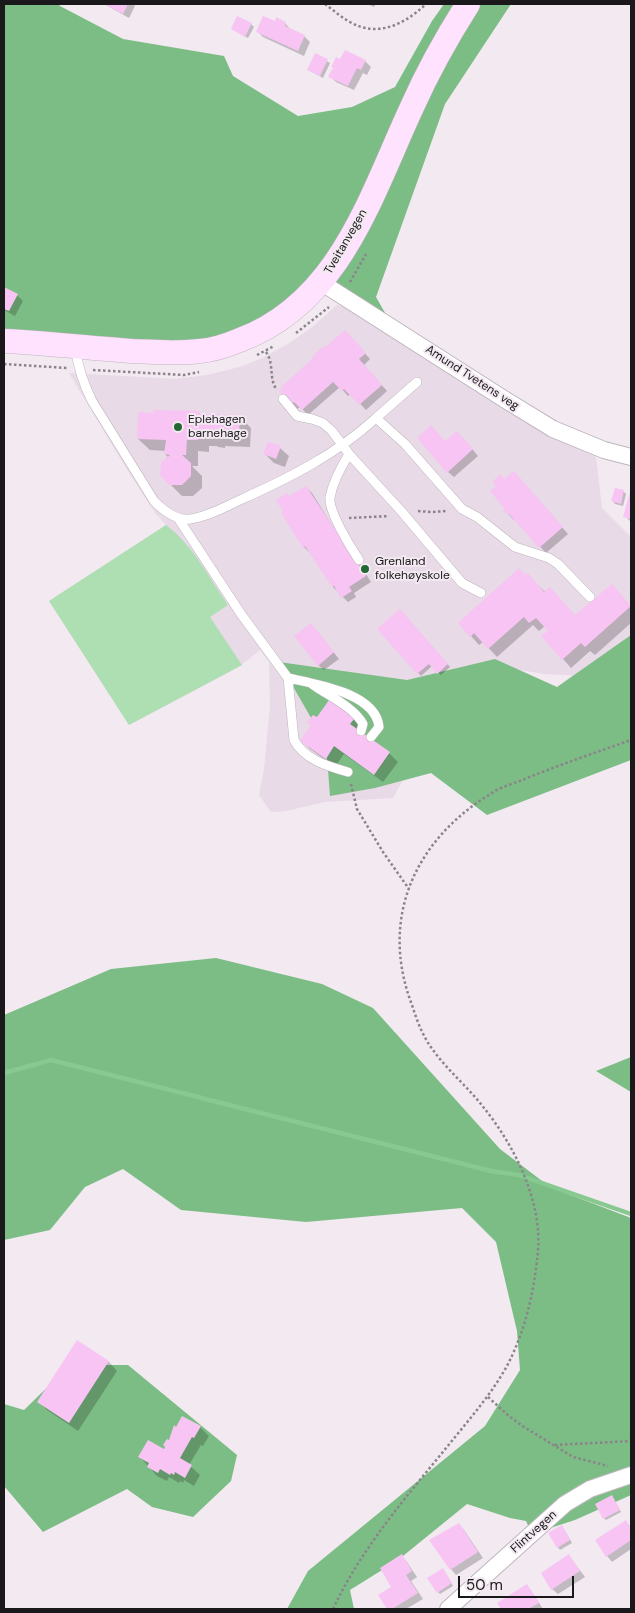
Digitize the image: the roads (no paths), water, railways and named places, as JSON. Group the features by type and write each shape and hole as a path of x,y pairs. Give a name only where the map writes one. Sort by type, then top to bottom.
{"main road":[{"name":"Tveitanvegen","path":"4,341 77,358 202,351 254,336 331,288 347,246 366,209 428,72 468,4"}],"street":[{"name":"Amund Tvetens veg","path":"331,288 553,429 604,450 631,457"},
{"name":"Flintvegen","path":"448,1609 565,1504 590,1489 629,1475"}],"lane":[{"path":"77,358 84,384 92,401 154,501 164,510 178,518 189,520 229,505 295,473 343,446 417,382"},
{"path":"283,399 297,416 323,423 332,431 349,454 408,518 462,583 481,593"},
{"path":"376,418 405,444 462,509 515,547 550,558 590,597"},
{"path":"349,454 340,471 330,498 332,509 359,560"},
{"path":"178,518 241,614 288,678 294,740 297,747 322,764 348,772"},
{"path":"288,678 322,684 372,709 378,720 379,727 371,738"},
{"path":"310,683 342,704 360,719 363,724 361,731"}],"waterway":[{"path":"4,1073 51,1060 491,1171 519,1175 631,1214"}],"place":[{"name":"Eplehagen barnehage","path":"178,427"},
{"name":"Grenland folkehøyskole","path":"365,569"}]}
